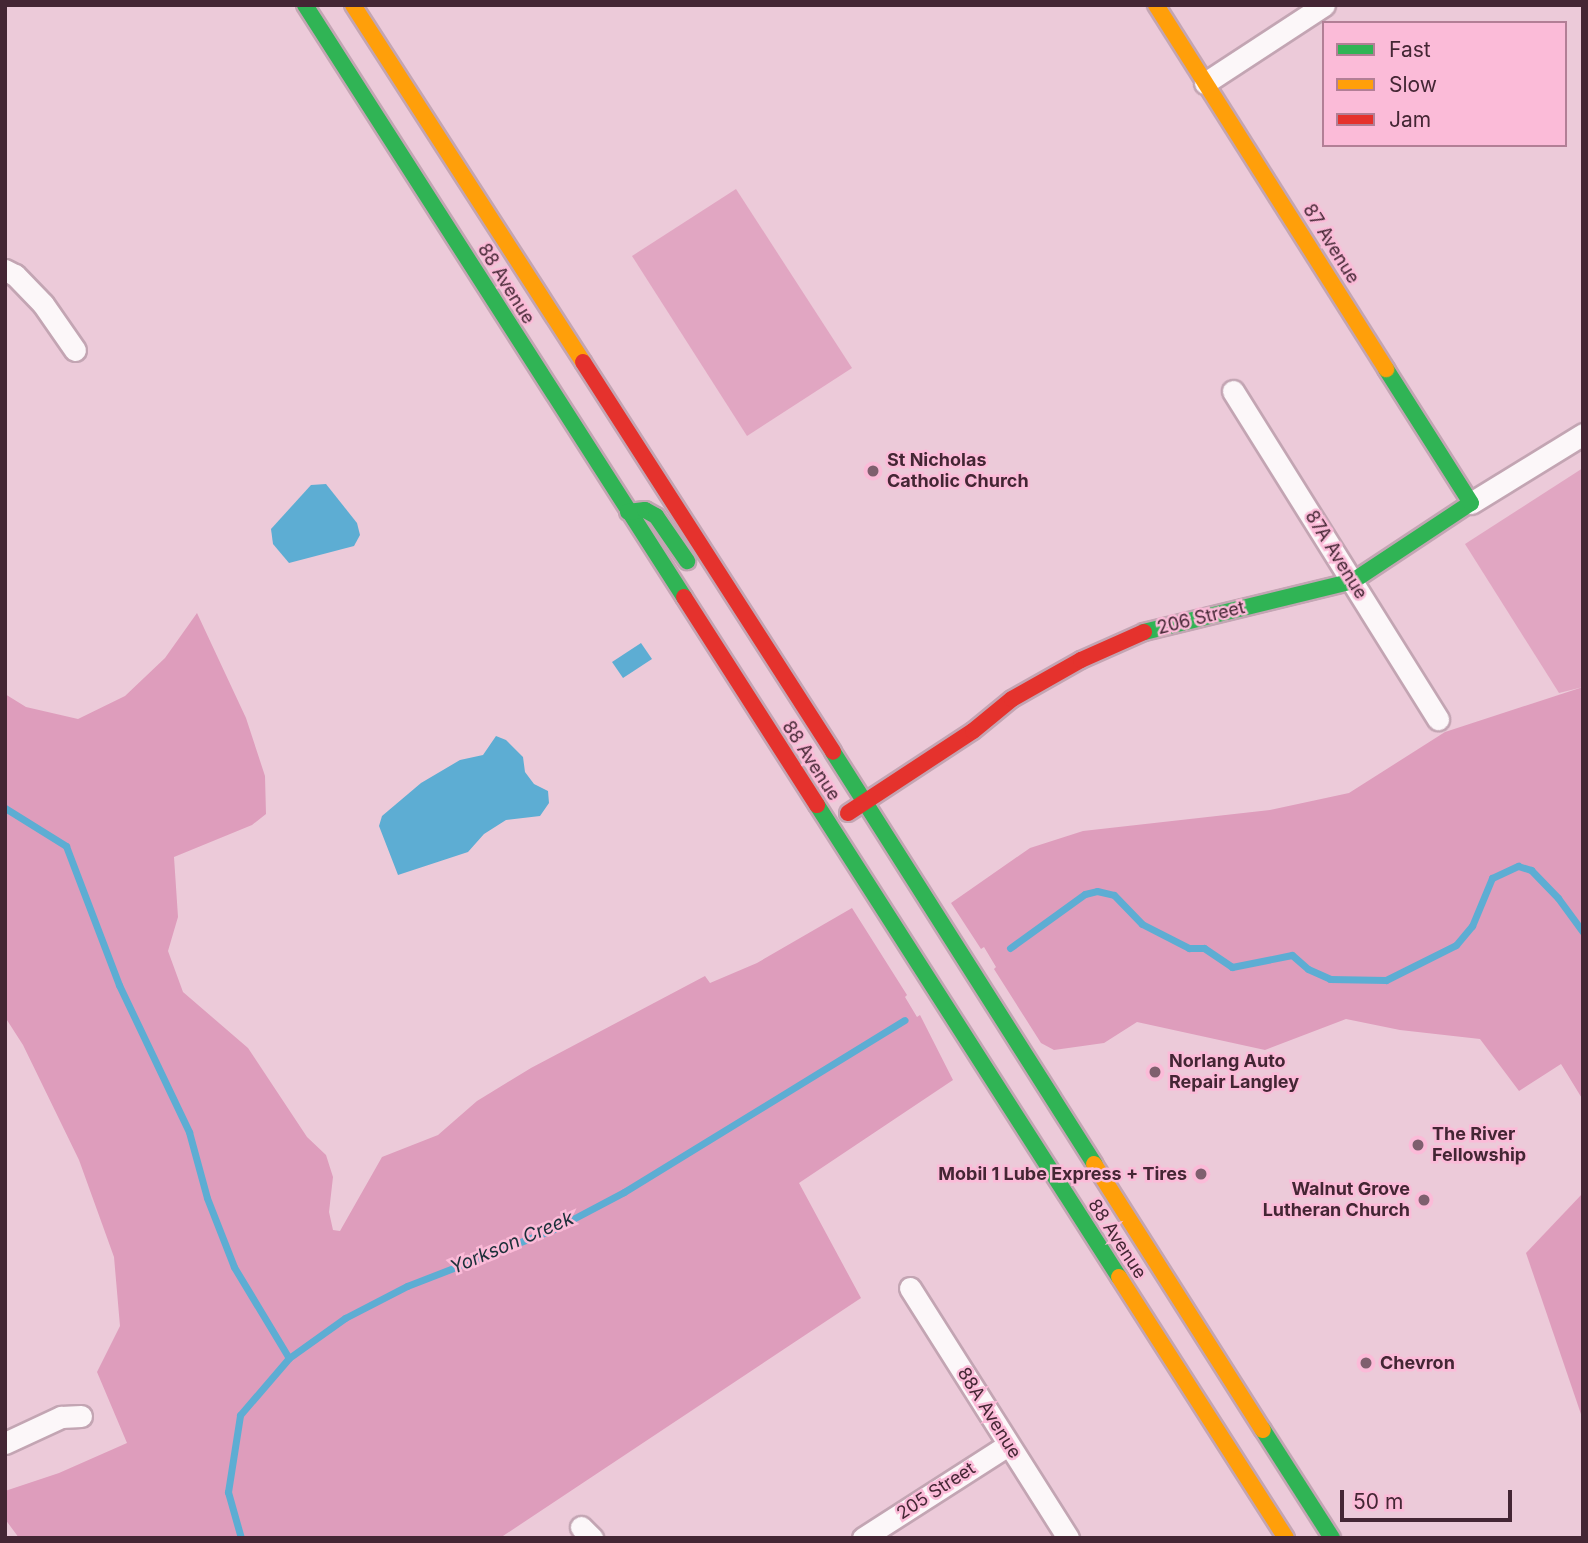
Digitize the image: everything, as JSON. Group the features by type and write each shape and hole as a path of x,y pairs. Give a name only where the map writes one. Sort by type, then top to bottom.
{"main road":[{"name":"88 Avenue","path":"305,5 830,825 1135,1264 1332,1538"},
{"name":"88 Avenue","path":"353,5 865,802 1135,1264 1286,1538"},
{"name":"87 Avenue","path":"1156,5 1471,503"},
{"name":"206 Street","path":"830,825 973,732 1012,699 1081,660 1136,634 1353,581 1471,503"},
{"path":"628,512 645,510 656,516 700,579"},
{"path":"722,611 744,643 778,665"}],"street":[{"path":"1205,83 1324,5"},
{"path":"5,270 15,275 43,303 75,350"},
{"name":"87A Avenue","path":"1233,391 1438,719"},
{"name":"206 Street","path":"1471,503 1583,434"},
{"name":"88A Avenue","path":"910,1288 1068,1538"},
{"path":"5,1443 61,1417 81,1416"},
{"name":"205 Street","path":"863,1538 1009,1445"}],"shaded area":[{"path":"736,189 852,368 747,436 632,256"},
{"path":"1583,468 1583,687 1559,693 1465,544"},
{"path":"197,613 246,718 265,776 266,814 252,825 174,857 178,917 168,951 183,992 248,1048 307,1137 326,1155 333,1177 329,1212 333,1230 340,1231 382,1157 438,1135 477,1101 531,1068 705,976 710,983 757,963 852,908 907,995 905,997 917,1017 920,1015 953,1080 799,1183 861,1298 500,1538 19,1538 5,1519 5,1491 59,1473 127,1443 97,1372 120,1326 114,1257 79,1160 23,1045 5,1017 5,694 26,707 78,719 125,696 165,658"},
{"path":"1583,687 1583,1100 1561,1064 1519,1091 1480,1039 1400,1030 1346,1019 1265,1050 1137,1022 1104,1043 1054,1050 1041,1043 994,969 996,967 984,947 981,949 951,903 1030,848 1083,831 1270,810 1349,793 1445,732"},
{"path":"1583,1193 1583,1420 1526,1253"}],"water":[{"path":"326,484 357,523 360,535 354,546 289,563 273,544 271,529 311,485"},
{"path":"641,643 652,659 623,678 612,662"},
{"path":"496,736 506,740 523,757 525,772 534,784 548,791 549,803 540,816 506,820 484,834 468,852 398,875 379,826 382,816 421,783 460,760 483,755"}],"waterway":[{"path":"5,808 66,846 119,985 189,1132 207,1198 234,1267 289,1358"},
{"name":"Yorkson Creek","path":"1010,948 1085,894 1097,891 1114,895 1142,924 1189,948 1204,948 1232,967 1292,955 1308,969 1330,979 1386,980 1456,945 1472,926 1492,878 1518,866 1531,870 1558,898 1583,932"},
{"name":"Yorkson Creek","path":"241,1538 228,1492 240,1415 289,1358 345,1318 407,1286 554,1229 624,1192 905,1020"}],"traffic: fast":[{"path":"305,5 684,597"},
{"path":"1144,632 1353,581 1471,503 1386,369"},
{"path":"628,512 645,510 656,516 687,561"},
{"path":"833,752 1094,1164"},
{"path":"817,805 1119,1277"},
{"path":"1263,1430 1332,1538"}],"traffic: slow":[{"path":"353,5 583,362"},
{"path":"1156,5 1386,369"},
{"path":"1094,1164 1263,1430"},
{"path":"1119,1277 1286,1538"}],"traffic: jam":[{"path":"583,362 833,752"},
{"path":"684,597 817,805"},
{"path":"848,813 973,731 1012,699 1081,660 1144,632"}],"place":[{"name":"St Nicholas Catholic Church","path":"873,471"},
{"name":"Norlang Auto Repair Langley","path":"1155,1072"},
{"name":"The River Fellowship","path":"1418,1145"},
{"name":"Mobil 1 Lube Express + Tires","path":"1201,1174"},
{"name":"Walnut Grove Lutheran Church","path":"1424,1200"},
{"name":"Chevron","path":"1366,1363"}]}
